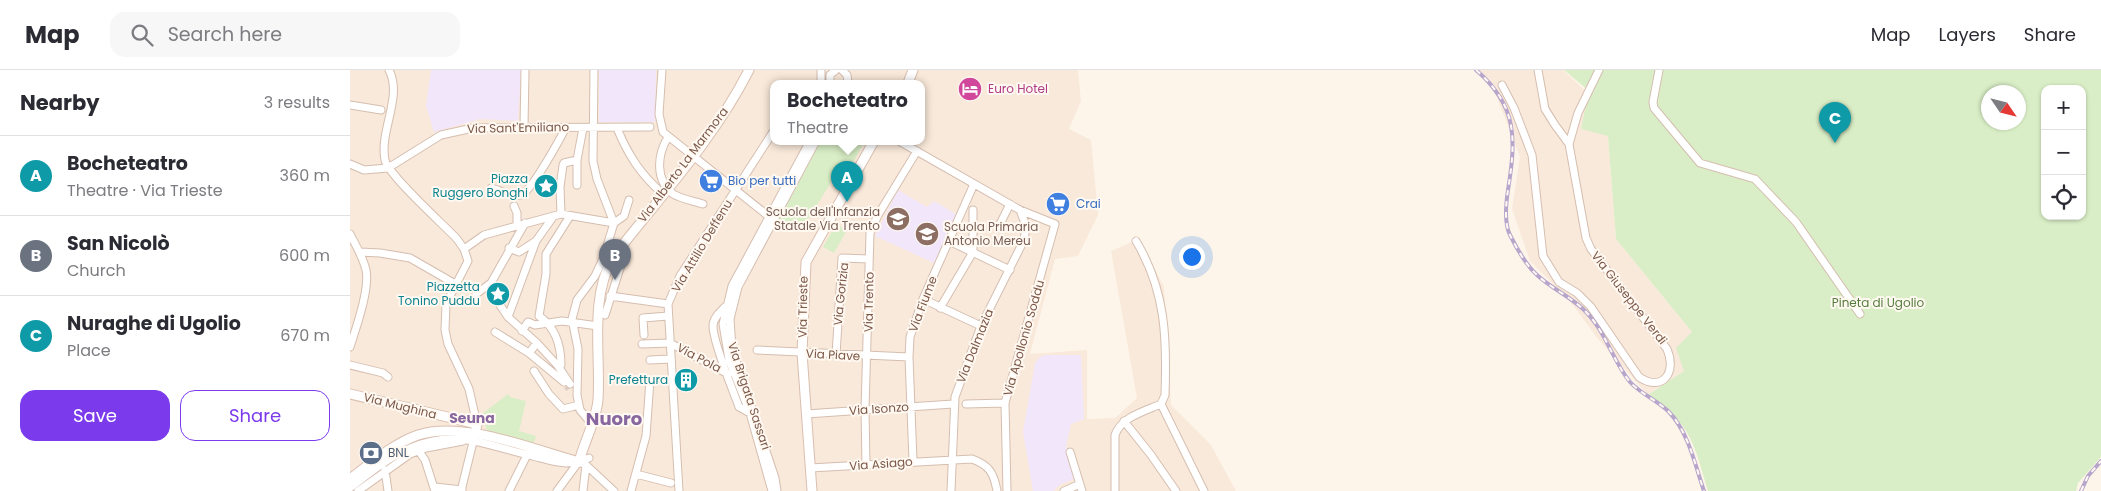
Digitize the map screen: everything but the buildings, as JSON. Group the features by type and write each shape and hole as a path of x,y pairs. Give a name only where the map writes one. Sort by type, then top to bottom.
{"street":[{"path":"389,70 394,86 385,151 388,168 464,249 468,261 446,304 445,330 448,344 469,389 473,434 462,491 435,489 425,460 418,450"},
{"path":"524,127 525,70"},
{"path":"591,423 578,405 578,349 572,323 577,300 600,277 614,223 594,170 594,70"},
{"path":"662,70 660,125 668,137 771,219"},
{"name":"Via Alberto La Marmora","path":"585,462 591,423 598,402 600,277 615,254 692,157 729,105 749,70"},
{"path":"1538,70 1545,109 1554,126 1569,144"},
{"name":"Via Giuseppe Verdi","path":"1502,85 1514,108 1532,155 1543,256 1559,282 1577,293 1591,307 1639,377 1646,382 1662,381 1672,369 1672,359 1667,349 1591,249 1586,238 1569,144 1578,113 1599,70"},
{"path":"1660,70 1653,102 1654,108 1700,163 1755,179 1796,222 1860,314"},
{"path":"826,80 830,76 843,72"},
{"path":"350,105 381,110"},
{"name":"Via Sant'Emiliano","path":"350,164 364,170 388,168 428,142 457,130 524,127 650,127"},
{"path":"491,188 521,195 535,181 566,127"},
{"path":"577,185 577,160 583,128"},
{"path":"617,128 626,152 645,178 677,196 703,204"},
{"path":"666,191 661,178 660,162 663,146 668,137"},
{"name":"Via Attilio Deffenu","path":"679,491 668,304 680,276 770,137"},
{"name":"Via Brigata Sassari","path":"777,491 776,478 732,349 730,319 738,287 808,145"},
{"name":"Via Brigata Sassari","path":"772,491 750,413 729,360 723,331 726,306 732,286 814,145"},
{"name":"Via Trieste","path":"812,491 802,353 806,262 872,145"},
{"path":"906,145 1020,210"},
{"name":"Via Trento","path":"866,465 865,410 868,357 870,233 874,223 917,151"},
{"path":"561,214 560,188 563,165 564,163 577,160"},
{"path":"535,181 560,188"},
{"name":"Via Fiume","path":"913,462 910,337 923,299 974,184"},
{"path":"464,249 484,235 561,214 614,223 624,216 629,200"},
{"path":"998,228 1010,204"},
{"path":"514,206 517,213 517,226"},
{"path":"940,308 973,252 974,210"},
{"name":"Via Dalmazia","path":"951,491 953,404 981,326 1024,240 1026,226 1020,210"},
{"name":"Via Apollonio Soddu","path":"1007,491 1005,402 1055,224 1020,210"},
{"path":"558,366 561,365 561,347 549,322 539,316 546,274 546,254 570,216"},
{"path":"508,317 536,241 553,217"},
{"path":"476,294 488,287 525,223"},
{"path":"350,234 360,252 366,272 366,288 350,347"},
{"path":"509,248 519,252 536,241"},
{"path":"949,241 1010,270"},
{"path":"1136,241 1154,274 1160,297 1166,356 1165,395 1162,404 1204,491"},
{"path":"360,252 410,258 457,285"},
{"path":"606,315 610,296 623,259 615,254"},
{"name":"Via Gorizia","path":"836,355 842,258 869,259"},
{"path":"488,287 508,317 537,342 558,366 570,387"},
{"path":"610,296 668,304"},
{"path":"923,299 981,326"},
{"name":"Via Brigata Sassari","path":"726,306 713,325 722,360 739,408 750,413"},
{"path":"644,335 643,318 668,316"},
{"path":"522,331 528,322 535,325 549,322 598,326"},
{"path":"495,332 559,376 577,395"},
{"path":"529,354 537,342"},
{"path":"642,344 670,343"},
{"name":"Via Pola","path":"670,343 728,374"},
{"name":"Via Piave","path":"757,350 868,357 909,357"},
{"path":"650,360 671,359"},
{"path":"350,365 383,373 388,377"},
{"path":"534,370 549,394 563,409 578,405"},
{"path":"631,491 646,436 650,380"},
{"name":"Via Mughina","path":"350,394 451,418 473,434"},
{"path":"966,404 1005,402"},
{"name":"Via Isonzo","path":"806,414 953,404"},
{"path":"1115,491 1115,435 1117,428 1124,421 1162,404"},
{"name":"Via Mughina","path":"451,418 451,430"},
{"path":"1124,421 1152,454 1176,491"},
{"path":"350,479 401,443 418,435 451,430 473,434 529,452 585,462 614,491"},
{"path":"358,491 385,470 418,450 473,434"},
{"path":"350,488 389,459 422,442 473,434"},
{"path":"509,491 529,452"},
{"path":"1064,491 1081,488 1070,452"},
{"name":"Via Asiago","path":"810,468 972,459 984,463 993,473 996,491"},
{"path":"557,491 572,468 585,462"},
{"path":"583,491 585,462"},
{"path":"385,470 388,491"},
{"path":"636,474 671,483"}],"shaded area":[{"path":"350,70 1078,70 1081,101 1069,129 1091,140 1098,215 1078,256 1055,259 1030,354 1087,350 1087,419 1115,418 1137,398 1111,251 1139,239 1164,287 1171,405 1211,445 1236,491 350,491"},
{"path":"431,70 521,70 518,121 480,119 434,132 426,106"},
{"path":"599,70 656,70 655,122 599,122"},
{"path":"1479,70 1563,70 1591,96 1608,136 1616,239 1692,332 1684,371 1648,395 1598,339 1570,301 1530,261 1512,209 1520,157 1496,95"},
{"path":"898,190 927,207 934,201 956,214 934,263 875,236"},
{"path":"1045,355 1081,355 1084,419 1071,424 1066,446 1075,476 1072,480 1061,484 1053,491 1033,491 1023,432 1035,363 1040,357"}],"green space":[{"name":"Pineta di Ugolio","path":"1564,70 2101,70 2101,457 2078,483 2076,491 1708,491 1699,460 1689,436 1674,415 1648,395 1684,371 1676,348 1692,332 1616,239 1608,136 1581,129 1589,91"},
{"path":"819,145 863,145 845,177 837,173 802,229 778,218"},
{"path":"836,224 847,230 834,253 823,247"},
{"path":"508,394 510,397 526,401 519,431 536,436 534,443 487,431 482,414"}],"railway":[{"path":"1476,70 1490,83 1500,97 1507,110 1511,124 1512,155 1506,219 1510,235 1525,262 1533,271 1548,284 1578,304 1591,317 1630,382 1665,408 1676,420 1691,450 1704,491"},
{"path":"2081,491 2088,476 2101,461"}],"place":[{"name":"Euro Hotel","path":"970,89"},
{"name":"Nuraghe di Ugolio","path":"1835,143"},
{"name":"Bio per tutti","path":"711,181"},
{"name":"Piazza Ruggero Bonghi","path":"546,186"},
{"name":"Bocheteatro","path":"847,202"},
{"name":"Crai","path":"1058,204"},
{"name":"Scuola dell'Infanzia Statale Via Trento","path":"898,219"},
{"name":"Scuola Primaria Antonio Mereu","path":"927,234"},
{"name":"San Nicolò","path":"615,280"},
{"name":"Piazzetta Tonino Puddu","path":"498,294"},
{"name":"Prefettura","path":"686,380"},
{"name":"BNL","path":"371,453"}],"district":[{"name":"Seuna","path":"472,418"},
{"name":"Nuoro","path":"614,419"}]}
